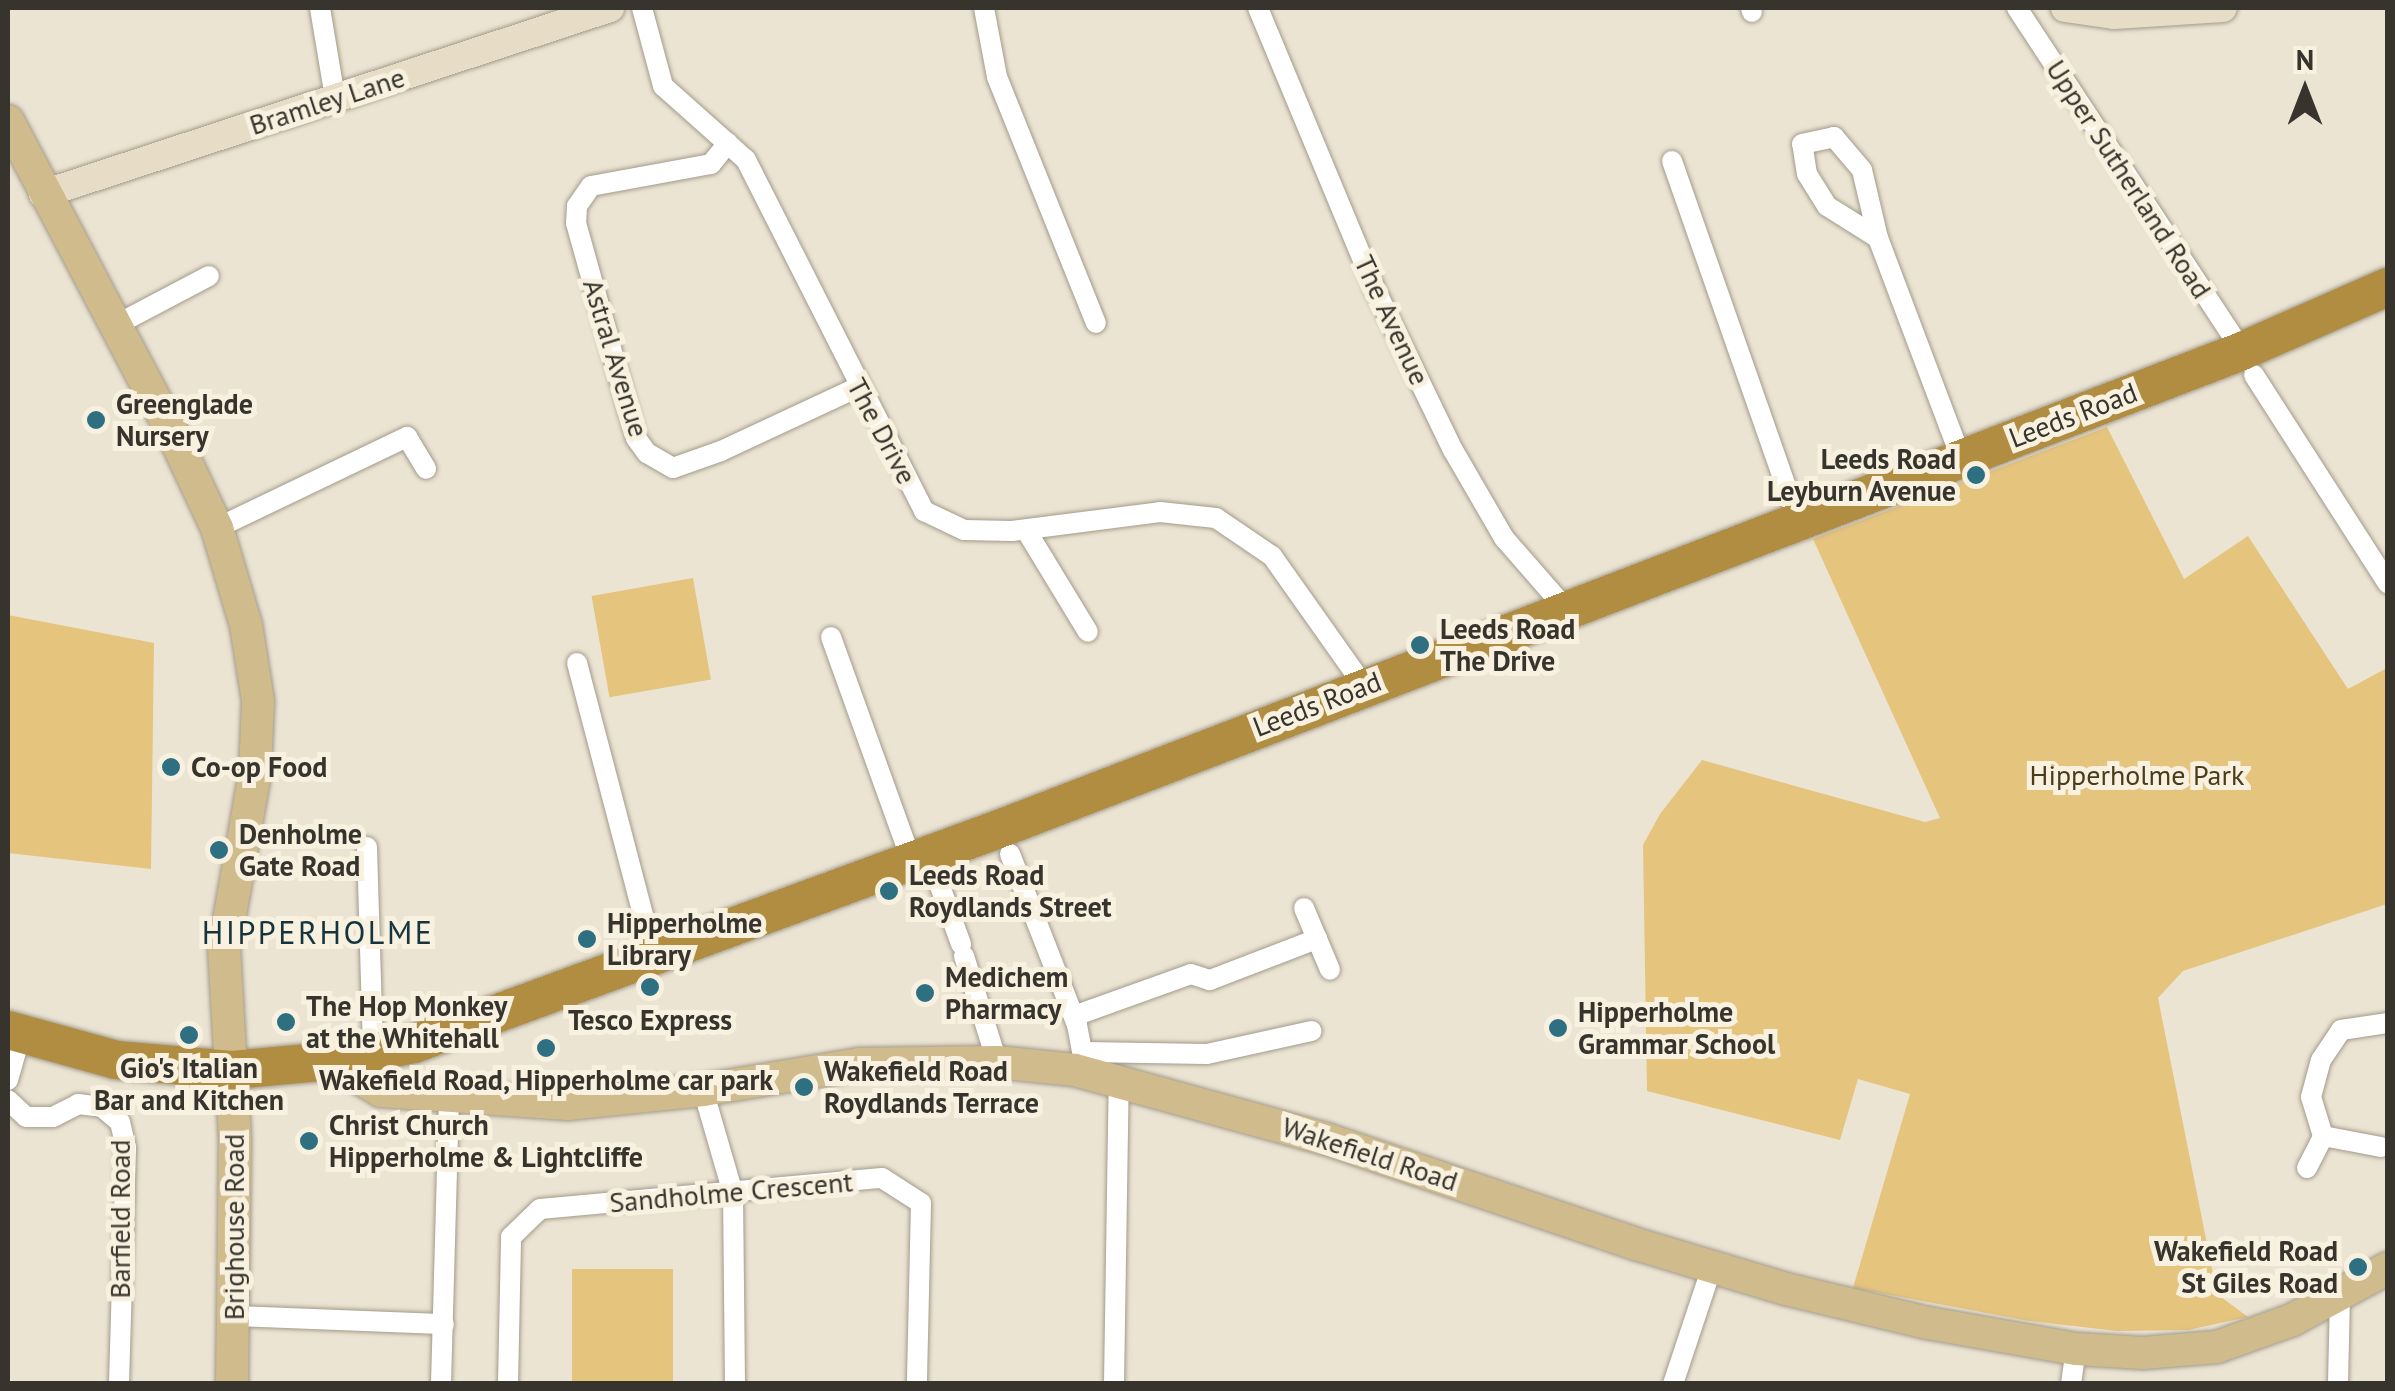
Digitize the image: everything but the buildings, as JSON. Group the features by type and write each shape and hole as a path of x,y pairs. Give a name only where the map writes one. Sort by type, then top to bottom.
{"highway":[{"name":"Leeds Road","path":"14,1032 116,1060 232,1070 331,1061 414,1044 921,858 1961,458 2248,363 2388,287"}],"main road":[{"path":"8,121 43,194 116,324 217,528 232,569 258,701 255,773 224,948 232,1070"},
{"name":"Wakefield Road","path":"331,1061 381,1091 568,1104 703,1090 860,1064 1085,1062 1120,1080 1376,1155 1712,1267 1871,1311 2076,1349 2142,1352 2216,1347 2292,1320 2388,1268"},
{"name":"Brighouse Road","path":"232,1070 232,1384"}],"street":[{"path":"320,8 335,98"},
{"name":"Bramley Lane","path":"43,194 610,8"},
{"name":"The Drive","path":"642,8 663,86 746,160 924,511 964,530 1026,530 1160,512 1216,518 1272,556 1364,686"},
{"path":"984,8 997,77 1096,323"},
{"name":"The Avenue","path":"1258,8 1376,291 1453,450 1504,538 1566,609"},
{"name":"Upper Sutherland Road","path":"2017,8 2388,584"},
{"path":"2066,8 2114,15 2223,8"},
{"path":"1878,238 1827,206 1807,174 1802,144 1834,136 1862,170 1878,238 1961,458"},
{"name":"Astral Avenue","path":"728,143 710,164 591,186 577,206 576,223 636,438 648,453 673,468 721,451 858,387"},
{"path":"1672,162 1798,520"},
{"path":"116,324 209,276"},
{"path":"217,528 407,438 426,469"},
{"path":"1026,530 1088,632"},
{"path":"831,636 962,950 997,1062"},
{"path":"577,664 654,956"},
{"path":"368,847 372,1052"},
{"path":"1010,854 1074,1016 1085,1062 1207,1054 1312,1032"},
{"path":"1304,908 1330,970"},
{"path":"1074,1016 1191,974 1210,980 1317,939"},
{"path":"2307,1168 2323,1136 2311,1097 2322,1060 2341,1030 2388,1023"},
{"path":"8,1080 14,1032"},
{"path":"1114,1384 1120,1080"},
{"path":"703,1090 733,1193 735,1384"},
{"path":"441,1384 449,1096"},
{"name":"Barfield Road","path":"8,1100 26,1117 53,1117 78,1104 102,1108 120,1122 126,1147 119,1384"},
{"path":"2323,1136 2380,1147"},
{"name":"Sandholme Crescent","path":"508,1384 510,1237 540,1210 882,1178 921,1203 917,1384"},
{"path":"1673,1384 1712,1267"},
{"path":"2338,1384 2340,1295"},
{"path":"233,1316 444,1324"},
{"path":"2071,1384 2076,1349"}],"green space":[{"name":"Hipperholme Park","path":"2107,427 2184,579 2248,536 2348,689 2387,668 2387,904 2183,971 2158,998 2217,1294 2248,1317 2188,1330 2117,1331 2029,1321 1853,1288 1910,1094 1858,1079 1840,1140 1647,1091 1643,845 1660,814 1702,760 1925,822 1940,818 1813,539"},
{"path":"693,578 711,679 609,697 592,596"},
{"path":"8,615 154,643 151,869 8,853"},
{"path":"572,1269 673,1269 673,1383 572,1383"}],"place":[{"name":"Greenglade Nursery","path":"96,420"},
{"name":"Leeds Road Leyburn Avenue","path":"1976,475"},
{"name":"Leeds Road The Drive","path":"1420,645"},
{"name":"Co-op Food","path":"171,767"},
{"name":"Denholme Gate Road","path":"219,850"},
{"name":"Leeds Road Roydlands Street","path":"889,891"},
{"name":"Hipperholme Library","path":"587,939"},
{"name":"Tesco Express","path":"650,987"},
{"name":"Medichem Pharmacy","path":"925,993"},
{"name":"The Hop Monkey at the Whitehall","path":"286,1022"},
{"name":"Hipperholme Grammar School","path":"1558,1028"},
{"name":"Gio's Italian Bar and Kitchen","path":"189,1035"},
{"name":"Wakefield Road, Hipperholme car park","path":"546,1048"},
{"name":"Wakefield Road Roydlands Terrace","path":"804,1087"},
{"name":"Christ Church Hipperholme & Lightcliffe","path":"309,1141"},
{"name":"Wakefield Road St Giles Road","path":"2358,1267"}],"district":[{"name":"HIPPERHOLME","path":"318,932"}]}
